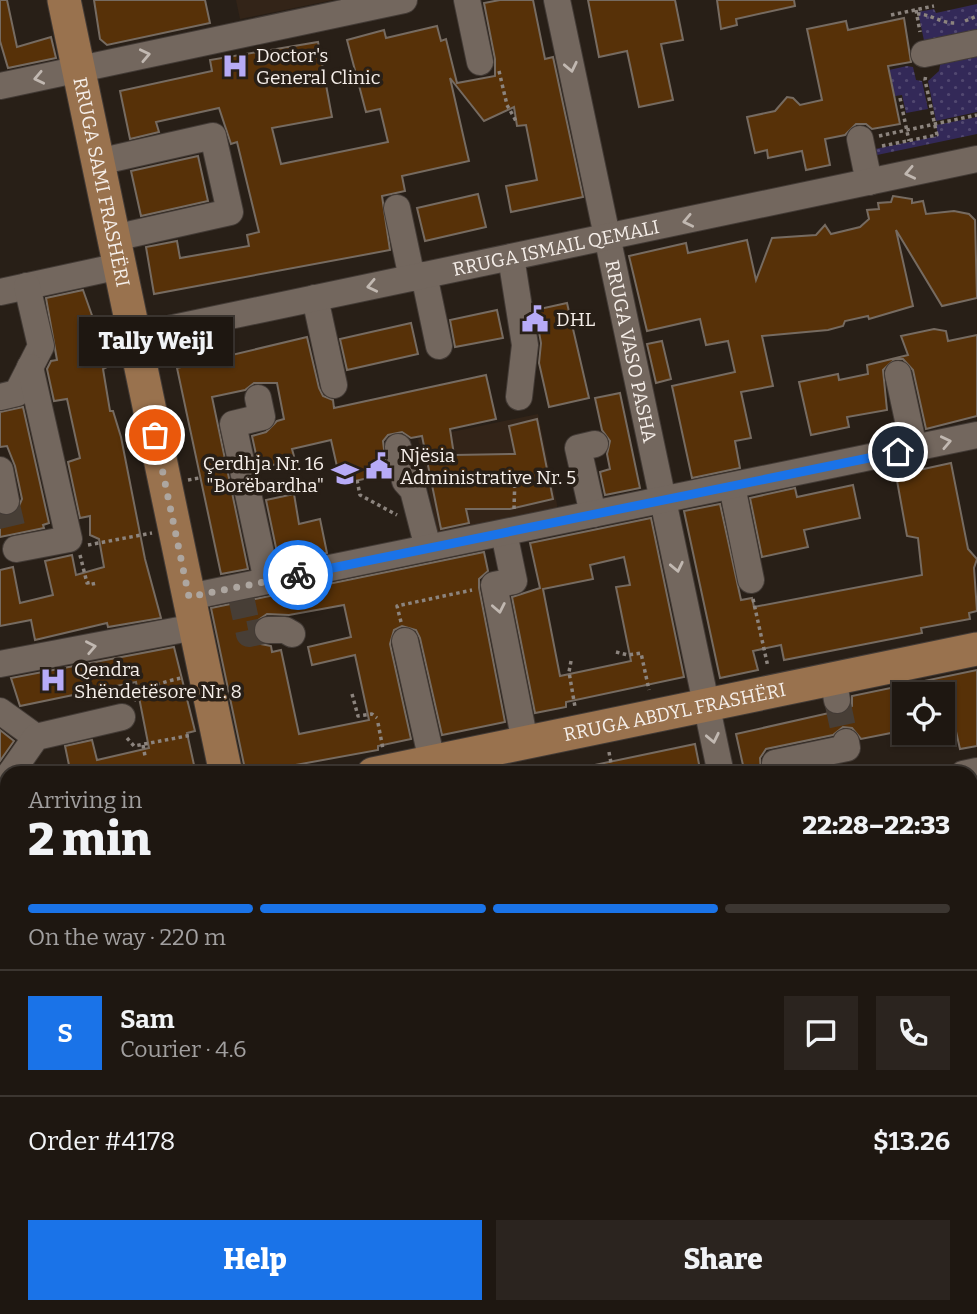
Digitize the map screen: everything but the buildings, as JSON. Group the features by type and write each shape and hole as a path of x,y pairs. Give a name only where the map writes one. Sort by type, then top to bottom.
{"main road":[{"name":"RRUGA SAMI FRASHËRI","path":"64,0 224,766"},
{"name":"RRUGA ABDYL FRASHËRI","path":"378,759 432,761 706,704 835,689 977,649"}],"street":[{"path":"0,86 404,0"},
{"path":"467,0 485,67"},
{"name":"RRUGA VASO PASHA","path":"557,0 719,766"},
{"path":"923,45 977,43"},
{"path":"0,292 27,286 230,212 213,136 98,162"},
{"path":"866,146 869,182"},
{"name":"RRUGA ISMAIL QEMALI","path":"135,336 977,159"},
{"path":"397,208 439,346"},
{"path":"510,257 525,345 519,397"},
{"path":"0,397 17,393 41,346 27,286"},
{"path":"314,298 334,385"},
{"path":"10,546 69,539 30,367"},
{"path":"898,374 914,448"},
{"path":"258,398 262,418 233,424 267,581"},
{"path":"0,664 192,612 240,589 425,538 504,533 977,435"},
{"path":"593,514 578,448 595,444"},
{"path":"398,447 405,481 413,491 425,538"},
{"path":"0,470 6,501"},
{"path":"732,486 751,580"},
{"path":"504,533 514,581 494,585 525,742"},
{"path":"403,633 432,761"},
{"path":"0,711 36,737 124,727"},
{"path":"16,766 36,737"},
{"path":"776,766 775,763 847,748 846,742"}],"path":[{"path":"891,15 916,12 934,6"},
{"path":"916,12 954,23 977,16"},
{"path":"916,12 923,45"},
{"path":"485,67 499,71 507,105 516,121"},
{"path":"866,146 937,135 925,80"},
{"path":"900,98 909,141"},
{"path":"866,146 874,138 977,116"},
{"path":"504,533 502,522 514,512 515,476"},
{"path":"358,480 360,495 425,538"},
{"path":"93,544 175,529"},
{"path":"80,554 87,583 93,582 94,587"},
{"path":"751,580 769,673"},
{"path":"403,633 397,606 494,585"},
{"path":"616,652 628,655 641,653 648,686"},
{"path":"570,661 574,701"},
{"path":"185,677 167,680 138,694 124,727 134,746 195,735"},
{"path":"352,694 358,716 372,714 378,721 378,759"},
{"path":"143,744 145,756"},
{"path":"610,760 611,766"}],"shaded area":[{"path":"236,0 333,0 240,19"},
{"path":"977,4 977,40 926,50 918,12 934,9 936,13"},
{"path":"977,46 977,112 936,121 928,81 939,71 942,54"},
{"path":"913,67 916,80 922,81 928,109 906,113 902,95 895,96 889,70"},
{"path":"977,117 977,134 877,155 875,149 938,136 936,125"},
{"path":"538,414 559,514 439,538 418,439"}],"tunnel":[{"path":"6,501 14,535"},
{"path":"240,592 249,634 268,630"},
{"path":"837,700 846,742"}],"way so far":[{"path":"155,435 189,597 298,575"}],"place":[{"name":"Doctor's General Clinic","path":"235,66"},
{"name":"DHL","path":"535,319"},
{"name":"Tally Weijl","path":"155,435"},
{"name":"Njësia Administrative Nr. 5","path":"379,466"},
{"name":"Çerdhja Nr. 16 \"Borëbardha\"","path":"345,474"},
{"name":"Qendra Shëndetësore Nr. 8","path":"53,680"}],"route":[{"path":"298,575 898,452"}]}
